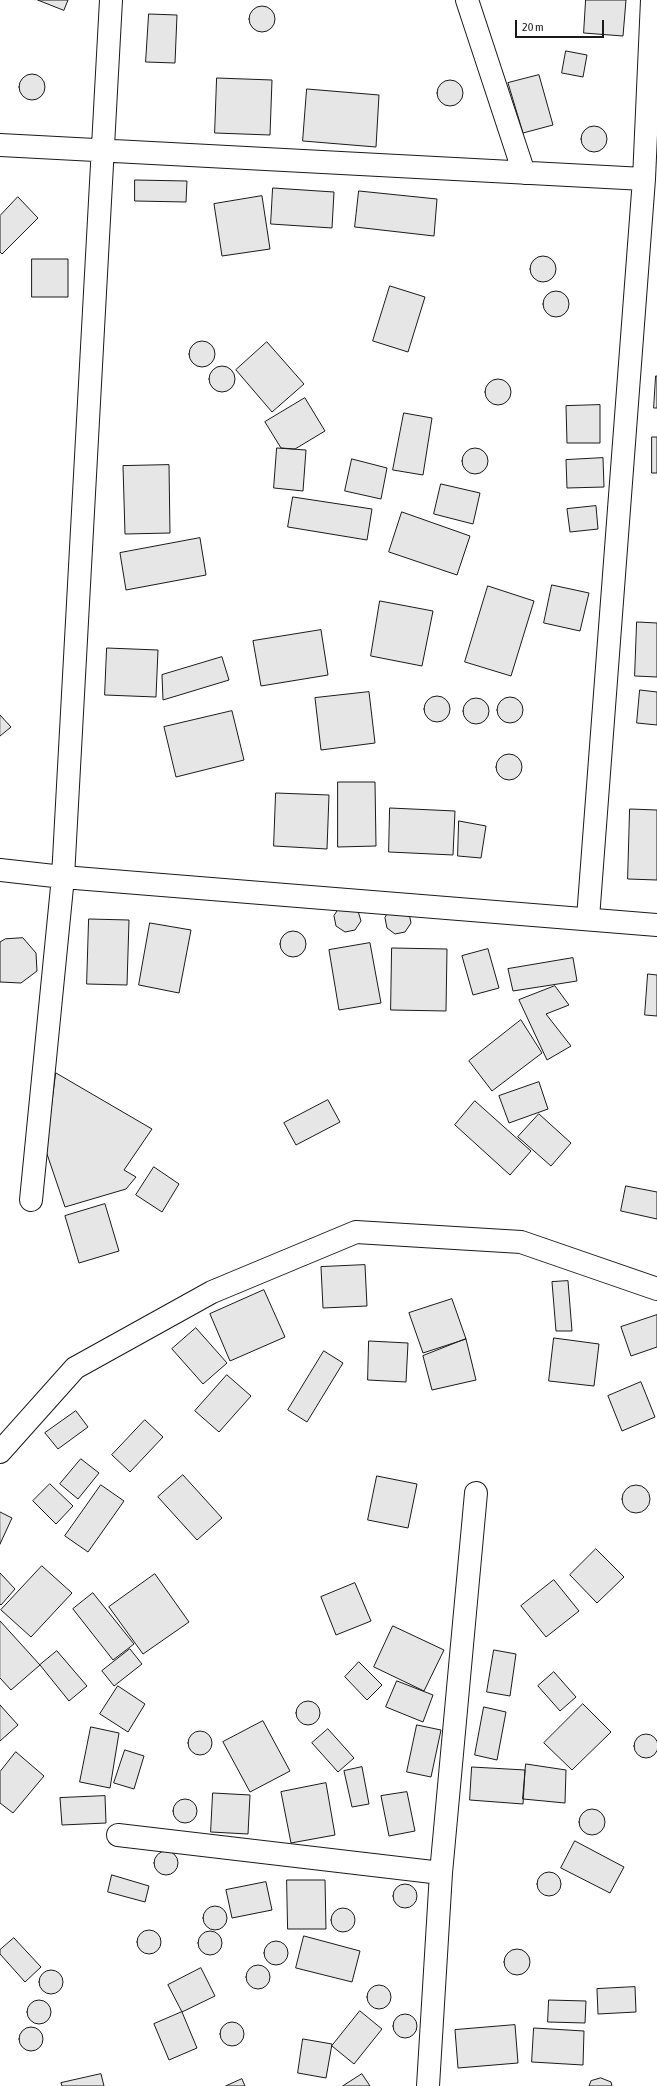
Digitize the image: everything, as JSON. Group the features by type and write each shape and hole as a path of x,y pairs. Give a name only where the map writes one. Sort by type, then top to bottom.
{"street":[{"path":"31,1200 63,877 111,0"},
{"path":"467,0 524,173"},
{"path":"588,918 649,167 652,0"},
{"path":"0,145 102,149 524,173 649,167"},
{"path":"0,870 63,877 588,918 657,925"},
{"path":"0,1452 75,1368 212,1292 356,1232 521,1242 657,1289"},
{"path":"428,2086 441,1873 476,1493"},
{"path":"118,1835 441,1873"}],"building":[{"path":"38,0 68,0 64,10"},
{"path":"586,0 626,0 623,36 584,33"},
{"path":"262,6 271,10 275,19 271,28 262,32 253,28 249,19 253,10"},
{"path":"149,14 177,15 175,63 146,62"},
{"path":"566,51 587,55 583,77 562,73"},
{"path":"32,74 41,78 45,87 41,96 32,100 23,96 19,87 23,78"},
{"path":"539,75 553,125 523,133 508,83"},
{"path":"217,78 272,80 270,135 215,133"},
{"path":"450,80 459,84 463,93 459,102 450,106 441,102 437,93 441,84"},
{"path":"307,89 379,95 376,147 303,141"},
{"path":"594,126 603,130 607,139 603,148 594,152 585,148 581,139 585,130"},
{"path":"135,180 187,181 186,202 135,201"},
{"path":"273,188 334,192 332,228 271,224"},
{"path":"359,191 437,199 434,236 355,227"},
{"path":"262,196 270,249 222,256 214,204"},
{"path":"18,197 38,218 2,254 0,252 0,216"},
{"path":"543,256 552,260 556,269 552,278 543,282 534,278 530,269 534,260"},
{"path":"32,259 68,259 68,297 32,297"},
{"path":"390,286 425,297 408,352 373,341"},
{"path":"556,291 565,295 569,304 565,313 556,317 547,313 543,304 547,295"},
{"path":"202,341 211,345 215,354 211,363 202,367 193,363 189,354 193,345"},
{"path":"267,342 304,384 272,412 236,370"},
{"path":"222,366 231,370 235,379 231,388 222,392 213,388 209,379 213,370"},
{"path":"656,376 657,408 654,408"},
{"path":"498,379 507,383 511,392 507,401 498,405 489,401 485,392 489,383"},
{"path":"305,398 325,431 295,449 281,448 265,422"},
{"path":"600,405 600,443 567,443 566,406"},
{"path":"404,413 432,418 423,475 393,470"},
{"path":"652,437 657,437 657,473 652,473"},
{"path":"277,448 306,450 303,491 274,488"},
{"path":"475,448 484,452 488,461 484,470 475,474 466,470 462,461 466,452"},
{"path":"603,458 604,487 567,488 566,460"},
{"path":"352,459 387,468 381,499 345,491"},
{"path":"169,465 170,533 125,534 123,466"},
{"path":"441,484 480,493 473,524 434,514"},
{"path":"293,497 372,509 367,540 288,527"},
{"path":"596,506 598,529 570,532 567,509"},
{"path":"402,512 470,536 457,575 389,552"},
{"path":"200,538 206,575 126,590 120,553"},
{"path":"552,585 589,593 580,631 544,623"},
{"path":"488,586 534,601 511,676 465,662"},
{"path":"380,601 433,611 422,666 371,656"},
{"path":"637,622 657,623 657,677 635,676"},
{"path":"321,630 328,675 261,686 253,641"},
{"path":"107,648 158,650 156,697 105,695"},
{"path":"222,657 229,680 163,700 162,675"},
{"path":"640,690 657,692 657,725 637,723"},
{"path":"369,692 375,743 321,750 315,698"},
{"path":"437,696 446,700 450,709 446,718 437,722 428,718 424,709 428,700"},
{"path":"510,697 519,701 523,710 519,719 510,723 501,719 497,710 501,701"},
{"path":"476,698 485,702 489,711 485,720 476,724 467,720 463,711 467,702"},
{"path":"232,711 244,760 176,777 164,727"},
{"path":"0,715 11,727 0,736"},
{"path":"509,754 518,758 522,767 518,776 509,780 500,776 496,767 500,758"},
{"path":"338,782 375,782 376,846 338,847"},
{"path":"276,793 329,795 327,849 274,846"},
{"path":"390,808 455,811 453,855 389,852"},
{"path":"630,809 657,810 657,880 628,879"},
{"path":"459,821 486,826 481,858 458,856"},
{"path":"340,907 358,911 361,921 355,930 345,932 336,926 334,916"},
{"path":"390,909 409,913 411,923 405,932 395,934 387,928 385,918"},
{"path":"89,919 129,920 127,985 87,984"},
{"path":"150,923 191,930 179,993 139,985"},
{"path":"293,931 302,935 306,944 302,953 293,957 284,953 280,944 284,935"},
{"path":"23,938 36,953 37,971 21,983 0,982 0,942 5,939"},
{"path":"370,943 381,1003 339,1010 329,950"},
{"path":"392,948 447,949 446,1011 391,1010"},
{"path":"488,949 499,988 473,995 462,956"},
{"path":"573,958 577,981 513,991 508,969"},
{"path":"648,974 657,975 657,1016 645,1015"},
{"path":"555,986 569,1005 546,1014 571,1046 547,1060 519,1000"},
{"path":"521,1020 542,1053 492,1091 469,1061"},
{"path":"56,1073 152,1129 124,1170 136,1177 126,1189 65,1207 46,1151"},
{"path":"539,1082 548,1109 509,1123 499,1096"},
{"path":"328,1100 340,1122 296,1145 284,1123"},
{"path":"475,1101 531,1151 510,1175 455,1125"},
{"path":"539,1114 571,1143 551,1166 518,1137"},
{"path":"154,1167 179,1184 162,1212 136,1195"},
{"path":"626,1186 657,1192 657,1219 621,1211"},
{"path":"105,1204 119,1251 79,1263 65,1216"},
{"path":"365,1265 367,1306 323,1308 321,1267"},
{"path":"568,1281 572,1331 556,1331 552,1282"},
{"path":"264,1290 285,1337 230,1361 210,1314"},
{"path":"452,1299 466,1339 423,1353 409,1313"},
{"path":"657,1315 657,1347 631,1356 621,1327"},
{"path":"196,1328 227,1363 203,1384 172,1349"},
{"path":"554,1338 599,1344 594,1386 549,1381"},
{"path":"466,1339 476,1380 432,1390 423,1356"},
{"path":"369,1341 408,1343 406,1382 368,1380"},
{"path":"324,1351 343,1363 307,1422 288,1410"},
{"path":"227,1375 251,1396 219,1432 195,1411"},
{"path":"641,1382 655,1417 622,1431 608,1396"},
{"path":"76,1411 88,1427 58,1449 45,1433"},
{"path":"145,1420 163,1437 130,1472 112,1455"},
{"path":"81,1459 99,1473 78,1499 60,1484"},
{"path":"183,1475 222,1518 197,1540 158,1497"},
{"path":"377,1476 417,1484 408,1528 368,1520"},
{"path":"50,1484 73,1506 56,1524 33,1501"},
{"path":"101,1485 124,1501 88,1552 65,1536"},
{"path":"636,1485 646,1489 650,1499 646,1509 636,1513 626,1509 622,1499 626,1489"},
{"path":"0,1512 12,1518 0,1544"},
{"path":"596,1549 624,1577 597,1603 570,1575"},
{"path":"42,1566 72,1593 31,1637 1,1610"},
{"path":"0,1573 15,1589 1,1605 0,1604"},
{"path":"155,1574 189,1622 143,1654 109,1607"},
{"path":"554,1580 579,1611 546,1637 521,1606"},
{"path":"355,1583 371,1621 336,1635 321,1597"},
{"path":"93,1593 134,1644 113,1660 73,1609"},
{"path":"0,1621 40,1665 11,1690 0,1678"},
{"path":"393,1626 444,1650 424,1691 374,1667"},
{"path":"130,1649 142,1664 114,1686 102,1671"},
{"path":"494,1650 516,1654 510,1696 487,1692"},
{"path":"57,1651 87,1686 69,1701 40,1665"},
{"path":"359,1662 382,1685 367,1700 345,1677"},
{"path":"554,1672 576,1697 560,1711 538,1686"},
{"path":"397,1681 433,1695 423,1722 386,1707"},
{"path":"118,1686 145,1704 128,1732 100,1714"},
{"path":"308,1701 317,1704 320,1713 317,1722 308,1725 299,1722 296,1713 299,1704"},
{"path":"583,1704 611,1732 572,1770 544,1743"},
{"path":"0,1705 18,1725 0,1741"},
{"path":"484,1707 506,1712 497,1760 475,1755"},
{"path":"263,1721 290,1771 250,1792 223,1742"},
{"path":"417,1725 441,1730 431,1777 407,1772"},
{"path":"91,1727 119,1733 110,1788 80,1782"},
{"path":"328,1729 354,1758 338,1772 312,1743"},
{"path":"200,1731 209,1734 212,1743 209,1752 200,1755 191,1752 188,1743 191,1734"},
{"path":"646,1734 654,1738 658,1746 654,1754 646,1758 638,1754 634,1746 638,1738"},
{"path":"125,1750 144,1756 134,1789 114,1783"},
{"path":"16,1752 44,1776 13,1813 0,1803 0,1772"},
{"path":"526,1764 566,1770 565,1803 523,1799"},
{"path":"362,1767 369,1804 352,1807 344,1771"},
{"path":"472,1767 525,1770 523,1804 470,1800"},
{"path":"326,1783 335,1835 291,1843 281,1792"},
{"path":"407,1792 415,1831 389,1836 381,1796"},
{"path":"213,1793 250,1795 248,1834 211,1832"},
{"path":"105,1796 106,1823 62,1825 60,1798"},
{"path":"185,1799 194,1802 197,1811 194,1820 185,1823 176,1820 173,1811 176,1802"},
{"path":"592,1809 601,1813 605,1822 601,1831 592,1835 583,1831 579,1822 583,1813"},
{"path":"575,1841 624,1867 610,1893 561,1868"},
{"path":"166,1851 175,1854 178,1863 175,1872 166,1875 157,1872 154,1863 157,1854"},
{"path":"549,1872 557,1876 561,1884 557,1892 549,1896 541,1892 537,1884 541,1876"},
{"path":"112,1875 149,1886 145,1902 108,1892"},
{"path":"287,1880 325,1880 326,1929 288,1929"},
{"path":"266,1882 272,1910 232,1918 226,1890"},
{"path":"405,1884 414,1887 417,1896 414,1905 405,1908 396,1905 393,1896 396,1887"},
{"path":"215,1906 224,1909 227,1918 224,1927 215,1930 206,1927 203,1918 206,1909"},
{"path":"343,1908 352,1911 355,1920 352,1929 343,1932 334,1929 331,1920 334,1911"},
{"path":"149,1930 158,1933 161,1942 158,1951 149,1954 140,1951 137,1942 140,1933"},
{"path":"210,1931 219,1934 222,1943 219,1952 210,1955 201,1952 198,1943 201,1934"},
{"path":"304,1936 360,1951 352,1982 296,1968"},
{"path":"14,1938 41,1967 25,1982 0,1954 0,1950"},
{"path":"276,1941 285,1944 288,1953 285,1962 276,1965 267,1962 264,1953 267,1944"},
{"path":"517,1949 526,1953 530,1962 526,1971 517,1975 508,1971 504,1962 508,1953"},
{"path":"258,1965 267,1968 270,1977 267,1986 258,1989 249,1986 246,1977 249,1968"},
{"path":"201,1968 215,1996 182,2012 168,1985"},
{"path":"51,1970 60,1973 63,1982 60,1991 51,1994 42,1991 39,1982 42,1973"},
{"path":"379,1985 388,1988 391,1997 388,2006 379,2009 370,2006 367,1997 370,1988"},
{"path":"635,1987 636,2012 598,2014 597,1989"},
{"path":"39,2000 48,2003 51,2012 48,2021 39,2024 30,2021 27,2012 30,2003"},
{"path":"549,2000 586,2001 585,2023 548,2022"},
{"path":"360,2011 382,2029 354,2064 332,2046"},
{"path":"182,2012 197,2048 169,2060 154,2024"},
{"path":"405,2014 414,2017 417,2026 414,2035 405,2038 396,2035 393,2026 396,2017"},
{"path":"232,2022 241,2025 244,2034 241,2043 232,2046 223,2043 220,2034 223,2025"},
{"path":"515,2025 518,2063 458,2068 455,2030"},
{"path":"31,2027 40,2030 43,2039 40,2048 31,2051 22,2048 19,2039 22,2030"},
{"path":"534,2028 584,2031 583,2065 532,2062"},
{"path":"303,2039 332,2044 326,2078 298,2073"},
{"path":"101,2074 104,2086 62,2086 61,2083"},
{"path":"362,2074 370,2086 343,2086"},
{"path":"601,2078 611,2082 612,2086 589,2086 591,2081"},
{"path":"242,2079 245,2086 226,2086"}]}
